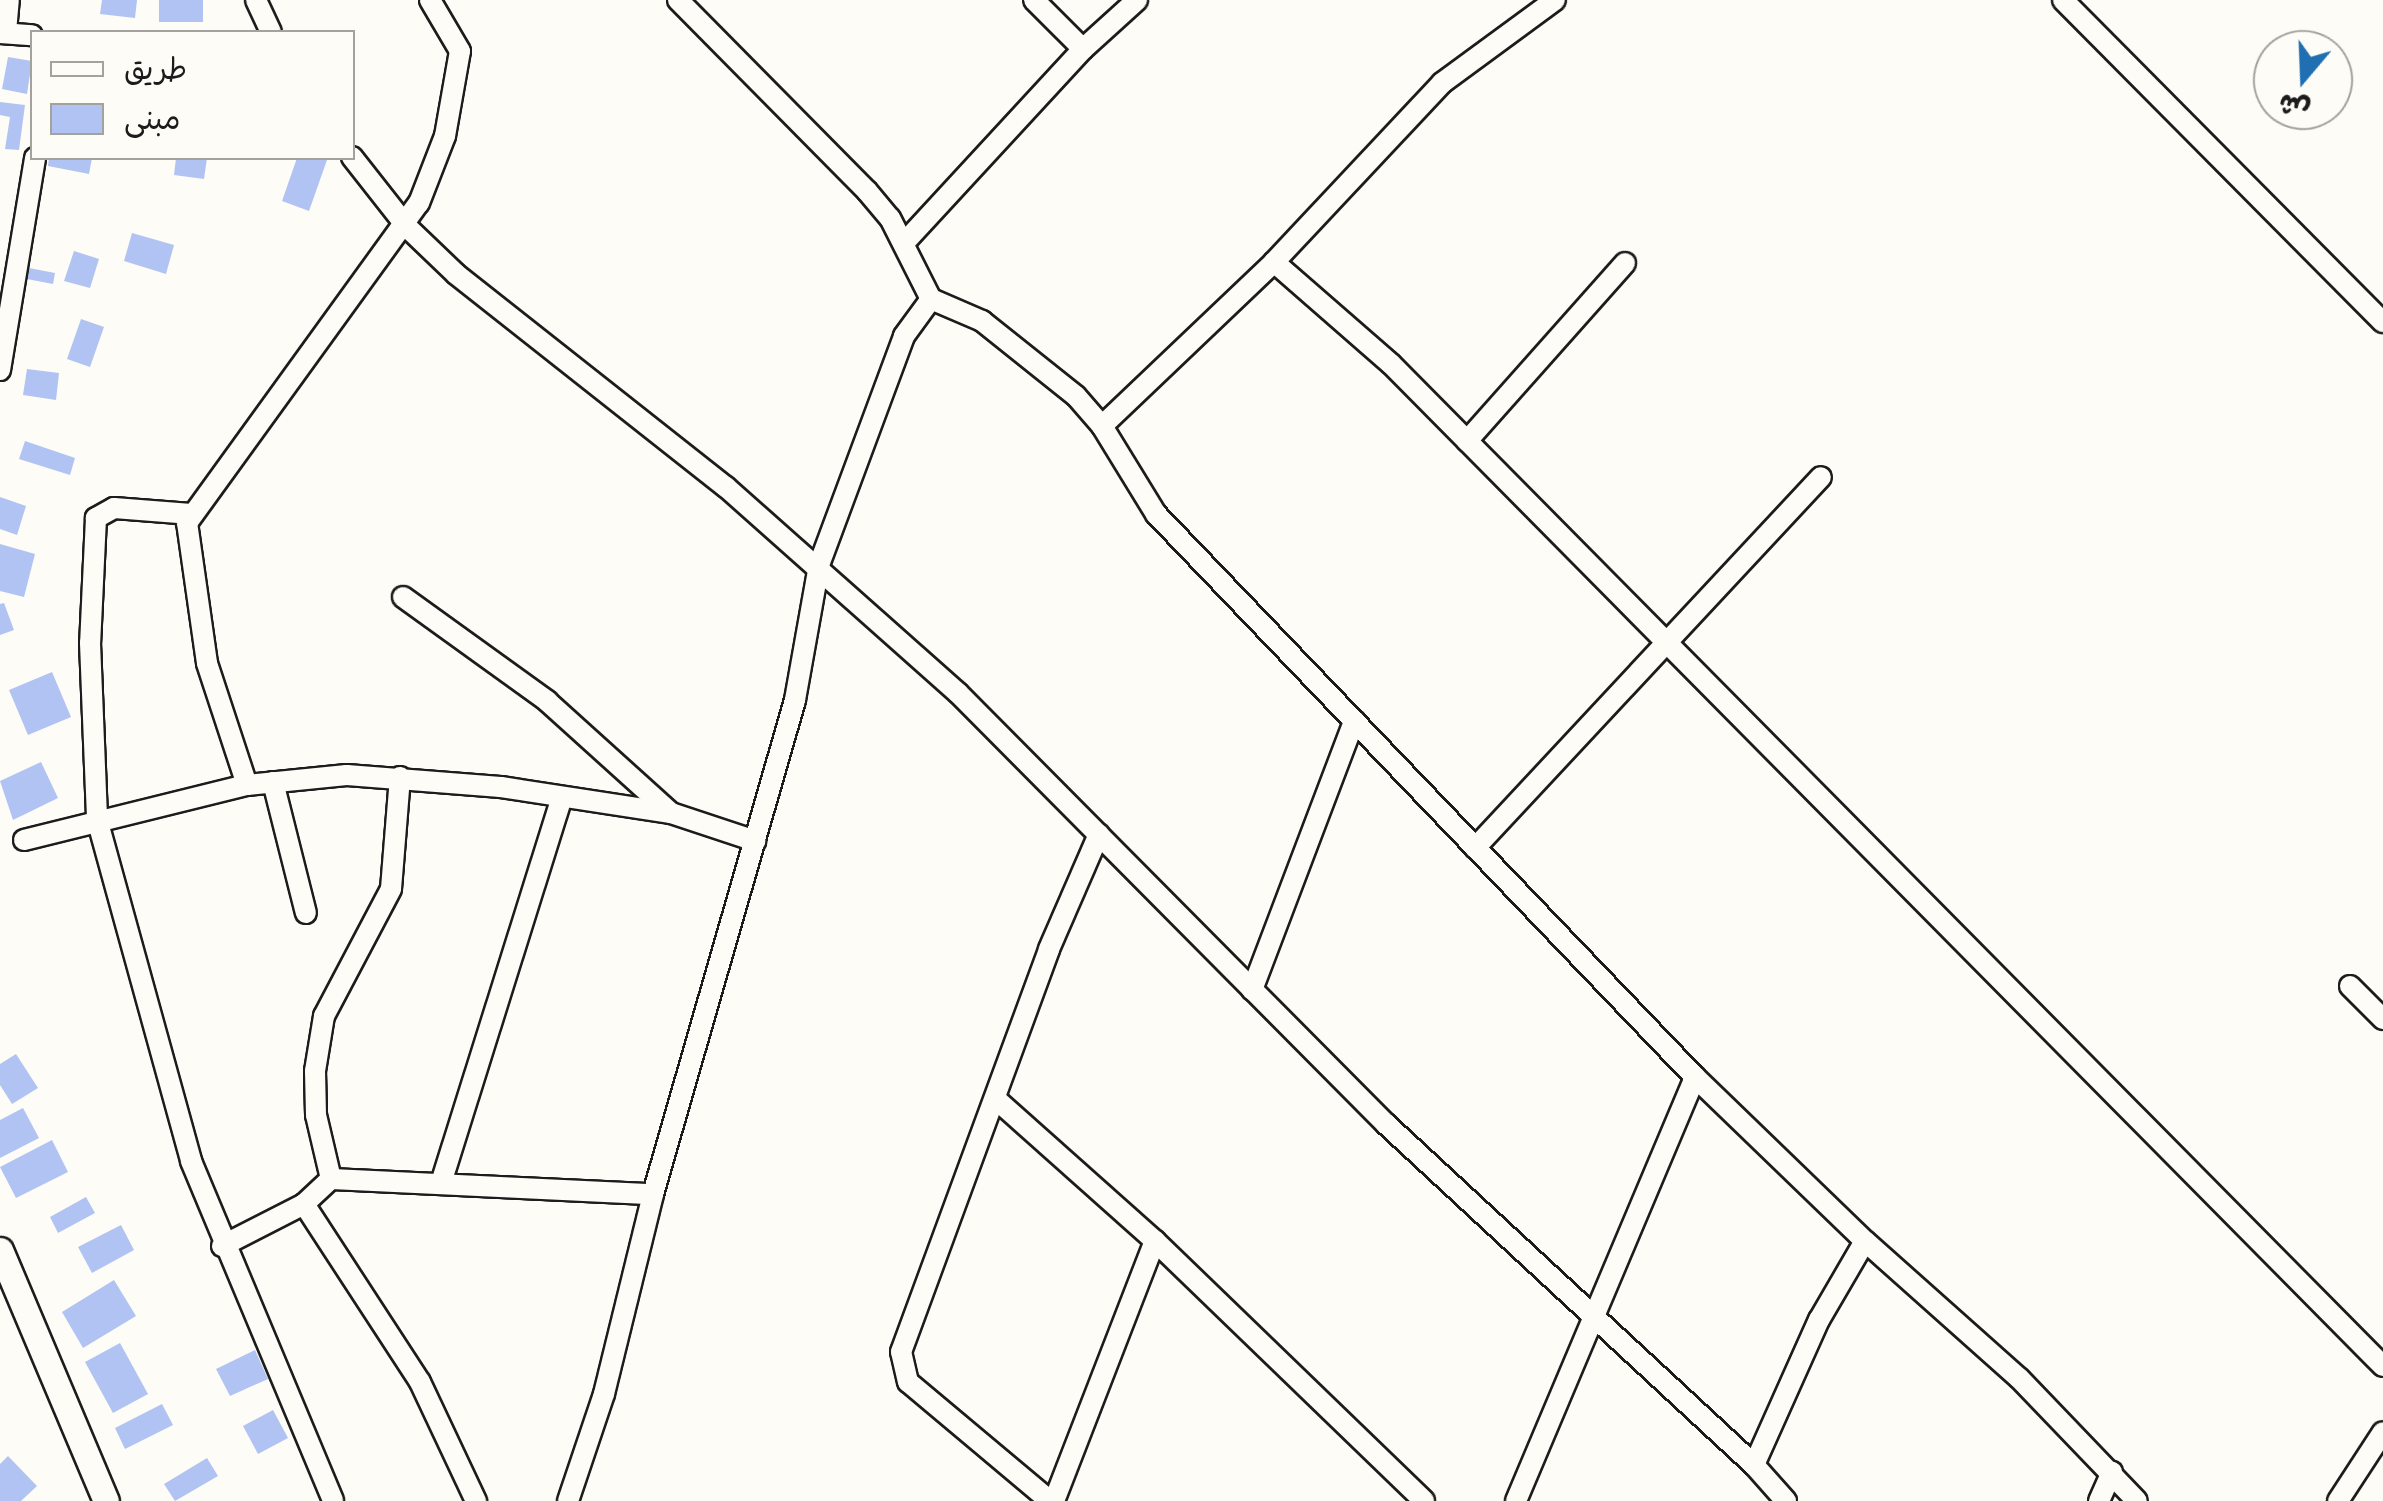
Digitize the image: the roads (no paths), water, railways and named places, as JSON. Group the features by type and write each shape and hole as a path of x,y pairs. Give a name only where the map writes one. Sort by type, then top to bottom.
{"street":[{"path":"9,0 3,32 30,35"},
{"path":"256,0 269,30"},
{"path":"247,785 196,610 186,544 190,514 407,227 445,136 459,58 456,35 430,0"},
{"path":"678,0 815,133 904,243 931,299 982,321 1076,396 1102,426 1156,514 1695,1078 1865,1241 2019,1378 2137,1501"},
{"path":"1034,0 1083,49"},
{"path":"904,243 1083,49 1137,0"},
{"path":"1102,426 1274,262 1442,83 1555,0"},
{"path":"2062,0 2383,322"},
{"path":"0,370 36,160"},
{"path":"354,160 407,227 544,349 819,565 1099,834 1386,1124 1754,1464 1786,1501"},
{"path":"1274,262 1344,318 2383,1366"},
{"path":"1467,441 1625,263"},
{"path":"568,1501 604,1394 653,1194 795,700 819,565 904,336 931,299"},
{"path":"1476,848 1821,477"},
{"path":"190,514 114,508 96,518 90,643 97,819 191,1161 222,1246 334,1501"},
{"path":"403,597 548,701 671,813"},
{"path":"1252,990 1354,721"},
{"path":"24,840 247,785 400,777 671,813 755,841"},
{"path":"331,1179 314,1072 324,1016 391,889 400,777"},
{"path":"273,782 306,913"},
{"path":"442,1180 562,797"},
{"path":"1099,834 1049,949 998,1100 901,1361 908,1382 1052,1501 1155,1241"},
{"path":"2350,986 2383,1019"},
{"path":"1516,1501 1695,1078"},
{"path":"998,1100 1155,1241 1424,1501"},
{"path":"222,1246 304,1204 331,1179 442,1180 653,1194"},
{"path":"304,1204 420,1382 476,1501"},
{"path":"1754,1464 1819,1320 1865,1241"},
{"path":"0,1250 106,1501"},
{"path":"2338,1501 2383,1432"},
{"path":"2099,1501 2112,1472"}]}
